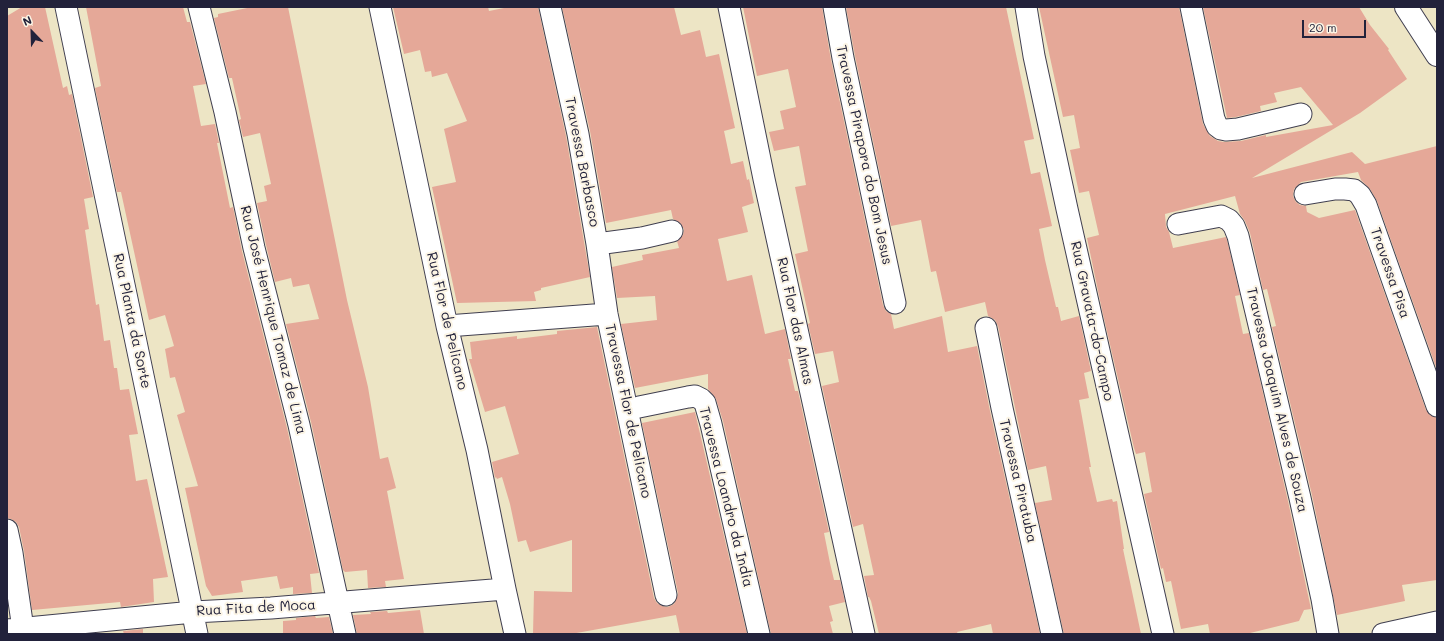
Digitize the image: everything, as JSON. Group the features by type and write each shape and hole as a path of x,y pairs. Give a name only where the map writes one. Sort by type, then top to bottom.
{"main road":[{"path":"1406,7 1437,55"}],"street":[{"name":"Rua Planta da Sorte","path":"66,7 198,634"},
{"name":"Rua José Henrique Tomaz de Lima","path":"199,7 225,112 254,248 299,425 345,634"},
{"name":"Rua Flor de Pelicano","path":"380,7 447,326 477,450 515,634"},
{"name":"Travessa Barbasco","path":"550,7 578,134 597,244 642,238 672,231"},
{"name":"Rua Flor das Almas","path":"730,7 764,179 864,634"},
{"name":"Travessa Pirapora do Bom Jesus","path":"834,7 848,81 895,303"},
{"name":"Rua Gravata-do-Campo","path":"1026,7 1034,56 1065,201 1162,634"},
{"path":"1191,7 1214,119 1217,126 1226,130 1301,114"},
{"name":"Travessa Pisa","path":"1305,194 1335,189 1345,189 1354,190 1360,195 1366,205 1437,406"},
{"name":"Travessa Joaquim Alves de Souza","path":"1178,224 1221,216 1229,220 1234,226 1238,236 1300,498 1328,634"},
{"path":"597,244 607,314"},
{"name":"Travessa Flor de Pelicano","path":"447,326 607,314 666,595"},
{"name":"Travessa Piratuba","path":"986,328 1002,408 1052,634"},
{"name":"Travessa Loandro da India","path":"639,407 695,396 705,403 759,634"},
{"path":"7,530 12,553 15,630"},
{"name":"Rua Fita de Moca","path":"15,630 193,612 339,603 505,589"},
{"path":"1383,634 1437,622"}],"building":[{"path":"22,7 45,7 63,88 67,86 69,95 72,94 93,197 84,199 89,229 85,230 96,305 99,304 104,341 110,340 114,368 117,368 120,390 129,389 138,434 129,435 136,481 147,479 168,577 153,579 154,602 121,607 120,602 32,610 24,551 19,527 16,522 7,518 7,16"},
{"path":"86,7 183,7 187,22 190,22 206,84 193,86 201,126 215,124 219,143 217,143 230,208 233,207 242,251 287,428 319,573 310,574 312,593 293,594 293,587 280,589 277,576 241,581 243,592 212,596 206,586 185,488 198,486 177,415 185,412 175,377 170,378 165,349 174,346 165,315 149,320 121,192 117,192 95,88 101,86"},
{"path":"252,7 288,7 347,300 368,387 380,459 388,457 396,488 387,491 404,579 385,581 386,587 368,588 367,570 345,572 343,570 311,422 286,324 319,319 309,284 293,287 291,278 275,282 266,245 257,203 267,201 264,186 271,184 260,133 243,137 239,120 241,119 232,78 229,78 214,18 218,17 218,14"},
{"path":"393,7 488,7 489,11 509,7 538,7 566,136 590,277 541,288 541,290 534,292 536,301 457,303 432,187 456,182 444,129 467,121 447,73 432,77 431,71 425,72 420,50 404,54"},
{"path":"562,7 674,7 681,35 700,30 706,57 719,54 735,128 724,131 731,164 743,161 747,180 749,179 754,203 742,207 748,232 718,239 727,281 752,275 765,334 785,329 791,359 788,359 795,391 798,391 829,532 824,533 830,563 834,580 840,580 845,602 829,606 833,621 830,622 833,634 771,634 723,421 716,399 708,389 708,374 635,388 621,324 657,320 655,296 617,298 612,267 643,260 642,255 679,248 677,241 683,235 684,229 680,223 673,219 671,210 606,223 590,131"},
{"path":"743,7 822,7 831,60 883,305 886,311 891,314 894,329 942,316 948,352 977,346 1040,634 993,634 991,624 957,632 958,634 879,634 871,601 868,597 864,576 874,575 863,524 853,527 822,386 839,382 833,351 815,354 795,254 808,251 795,187 806,185 799,146 774,151 769,132 784,129 780,111 796,107 788,69 757,76"},
{"path":"846,7 1006,7 1034,139 1024,141 1031,174 1040,172 1052,226 1039,229 1045,260 1056,307 1058,307 1061,321 1079,316 1091,371 1084,373 1089,398 1079,400 1091,467 1089,467 1097,502 1112,499 1113,502 1117,501 1123,549 1141,634 1064,634 1035,503 1052,500 1046,466 1028,470 998,326 995,320 988,316 985,302 945,312 936,271 931,272 921,220 891,226"},
{"path":"1039,7 1179,7 1203,124 1210,136 1218,141 1224,142 1241,141 1266,135 1266,137 1333,125 1301,87 1274,93 1277,102 1260,106 1261,111 1227,118 1203,7 1359,7 1370,25 1389,49 1388,50 1407,79 1360,113 1252,178 1352,152 1365,164 1437,146 1437,370 1377,201 1370,189 1361,180 1358,172 1301,182 1294,189 1293,196 1296,202 1300,205 1306,206 1307,212 1319,218 1355,210 1426,410 1430,415 1437,418 1437,580 1402,585 1405,601 1337,615 1312,495 1272,327 1276,326 1267,289 1263,290 1250,233 1240,214 1235,196 1165,214 1166,227 1169,232 1173,248 1226,237 1240,295 1235,296 1243,334 1249,333 1288,501 1311,609 1304,610 1299,621 1246,634 1210,634 1208,624 1181,629 1171,581 1166,582 1163,568 1161,569 1144,494 1152,492 1145,452 1136,454 1134,448 1087,238 1099,235 1089,191 1079,193 1070,150 1080,148 1074,115 1063,117"},
{"path":"597,327 654,598 657,603 668,607 674,604 678,593 642,423 695,412 747,634 680,634 676,615 571,634 533,634 534,591 572,592 572,540 530,552 526,540 518,542 510,504 502,477 497,479 496,477 495,478 492,462 519,454 505,406 485,412 469,359 472,359 470,342 517,336 517,339 557,334 557,331"},
{"path":"420,610 424,634 357,634 353,615 371,614 370,612 387,611 388,613"},
{"path":"315,616 316,618 329,617 333,634 283,634 283,621"},
{"path":"143,629 143,634 124,634 123,631"}]}
